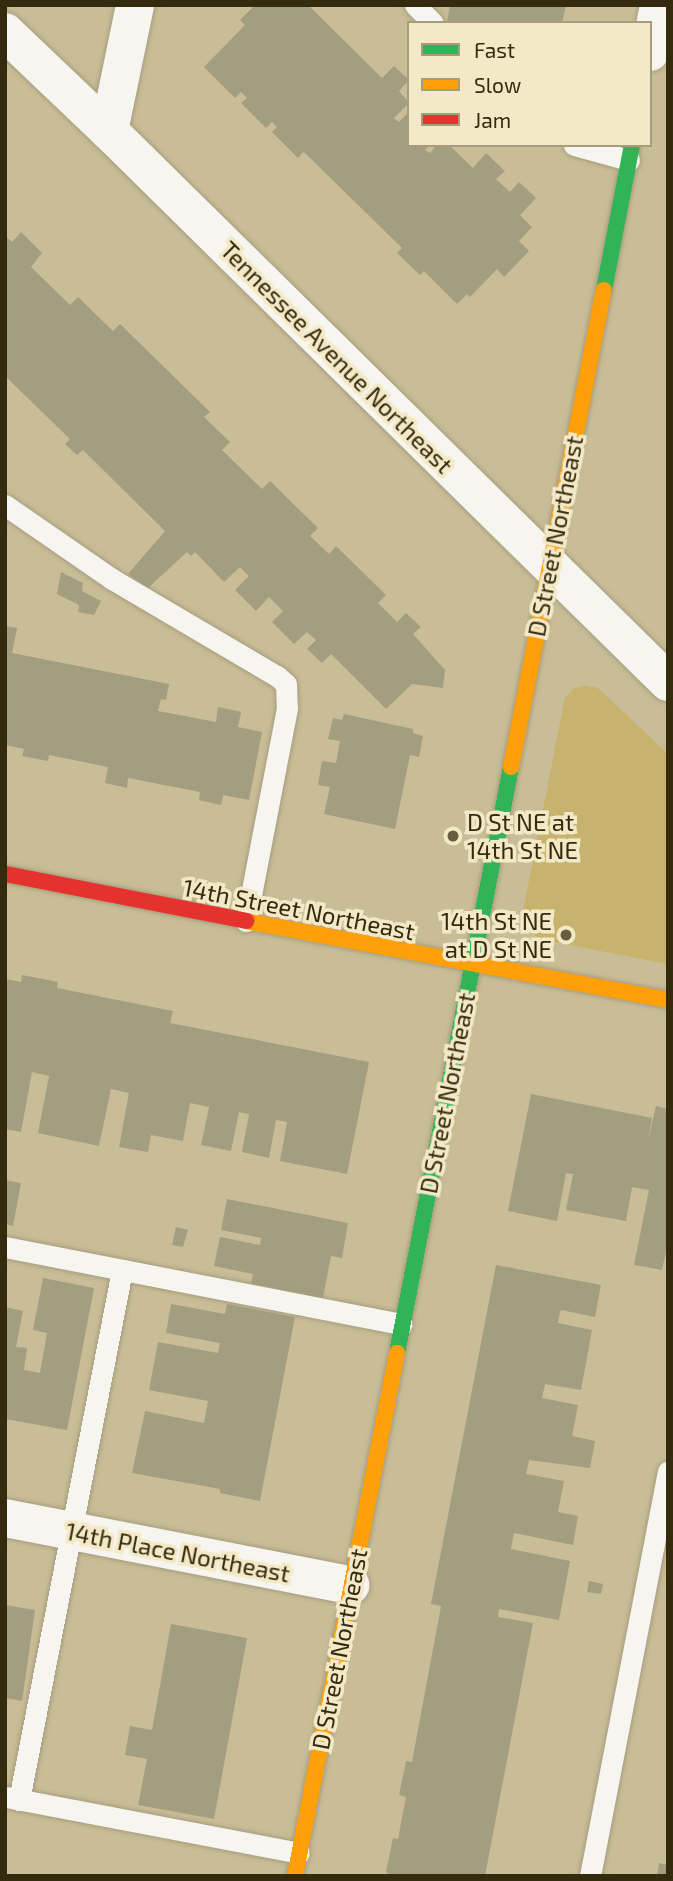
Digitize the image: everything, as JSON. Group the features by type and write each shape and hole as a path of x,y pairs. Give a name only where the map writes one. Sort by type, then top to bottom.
{"street":[{"path":"109,131 135,5"},
{"path":"652,42 659,5"},
{"name":"Tennessee Avenue Northeast","path":"5,32 109,131 549,568 668,682"},
{"name":"D Street Northeast","path":"295,1876 631,153"},
{"name":"14th Street Northeast","path":"5,874 421,956 668,1000"},
{"name":"14th Place Northeast","path":"5,1518 351,1585"}],"lane":[{"path":"415,5 431,21"},
{"path":"588,147 631,153"},
{"path":"5,505 112,579 277,676 286,684 287,708 246,922"},
{"path":"5,1247 402,1324"},
{"path":"122,1270 72,1531 12,1798 299,1853"},
{"path":"590,1876 668,1471"}],"shaded area":[{"path":"584,685 598,688 668,754 668,964 538,939 524,924 523,910 565,698 573,689"}],"building":[{"path":"255,5 308,5 382,78 394,66 407,78 407,82 399,91 407,101 407,105 394,118 399,122 407,114 407,147 428,147 425,150 430,153 435,147 451,147 473,168 486,153 505,171 496,179 510,192 519,182 536,198 520,215 532,227 519,241 529,251 504,277 497,269 470,297 467,294 457,304 424,271 420,275 397,253 402,248 306,154 303,152 298,158 272,132 277,127 272,122 266,128 241,103 247,98 241,92 235,98 204,67 245,25 240,20"},
{"path":"450,5 566,5 562,21 447,21"},
{"path":"21,232 42,253 31,267 70,305 78,297 113,331 120,324 210,412 204,417 230,442 222,450 262,489 270,481 318,528 310,536 329,554 336,546 386,595 378,603 397,622 406,613 421,627 413,634 445,670 443,688 412,684 386,709 331,654 322,663 307,649 316,640 307,632 294,644 272,622 283,611 269,597 256,611 235,590 249,576 240,567 224,582 195,552 191,556 187,552 148,588 128,574 165,531 83,450 77,455 65,444 70,439 5,376 5,236 12,242"},
{"path":"61,572 83,583 82,591 101,601 94,615 78,612 79,605 57,594"},
{"path":"5,626 17,628 12,653 169,684 166,700 161,699 158,711 216,722 218,707 241,712 238,727 262,732 249,800 223,795 221,805 199,800 200,792 128,778 127,788 105,783 108,767 49,755 48,761 22,756 24,749 5,745"},
{"path":"344,714 413,729 413,733 423,736 419,757 410,755 395,829 324,814 330,787 318,785 322,761 336,763 340,741 328,739 333,718 342,720"},
{"path":"22,975 58,982 57,988 173,1011 170,1023 369,1062 347,1174 280,1161 287,1122 276,1120 269,1158 242,1152 249,1114 239,1112 231,1151 201,1145 209,1107 190,1103 183,1141 151,1135 148,1152 119,1147 129,1093 111,1089 99,1146 38,1133 49,1076 32,1072 21,1132 5,1129 5,979 21,982"},
{"path":"531,1094 652,1118 648,1141 656,1106 668,1109 668,1242 662,1270 634,1265 649,1190 632,1187 626,1221 566,1210 573,1174 566,1173 557,1221 508,1211"},
{"path":"5,1180 21,1183 13,1226 5,1224"},
{"path":"227,1199 348,1223 342,1258 331,1256 323,1298 251,1284 253,1274 214,1266 220,1237 260,1245 261,1238 221,1230"},
{"path":"176,1227 188,1230 183,1247 172,1245"},
{"path":"496,1265 601,1285 595,1317 561,1310 559,1316 558,1323 592,1330 581,1390 545,1384 542,1398 578,1405 572,1436 595,1441 590,1468 529,1460 526,1474 564,1481 558,1512 578,1516 573,1545 514,1533 511,1549 570,1561 559,1620 499,1609 498,1617 533,1623 485,1876 392,1876 386,1872 393,1838 398,1839 406,1797 399,1795 406,1761 412,1762 441,1606 431,1604"},
{"path":"43,1278 94,1288 67,1430 5,1419 5,1307 23,1311 16,1347 27,1348 24,1370 40,1373 47,1333 33,1330"},
{"path":"171,1304 225,1314 227,1304 295,1317 260,1501 220,1493 220,1489 132,1473 145,1411 204,1423 208,1401 149,1390 158,1342 218,1353 220,1343 166,1333"},
{"path":"589,1581 603,1584 601,1594 587,1592"},
{"path":"5,1605 35,1610 22,1701 5,1698"},
{"path":"171,1624 247,1638 214,1819 138,1805 147,1759 125,1755 130,1726 152,1730"},
{"path":"659,1863 668,1865 668,1876 657,1876"}],"traffic: fast":[{"path":"604,290 632,147"},
{"path":"397,1353 511,767"}],"traffic: slow":[{"path":"511,767 604,290"},
{"path":"246,921 668,1000"},
{"path":"295,1876 397,1353"}],"traffic: jam":[{"path":"5,874 246,921"}],"place":[{"name":"D St NE at 14th St NE","path":"453,836"},
{"name":"14th St NE at D St NE","path":"566,935"}]}
